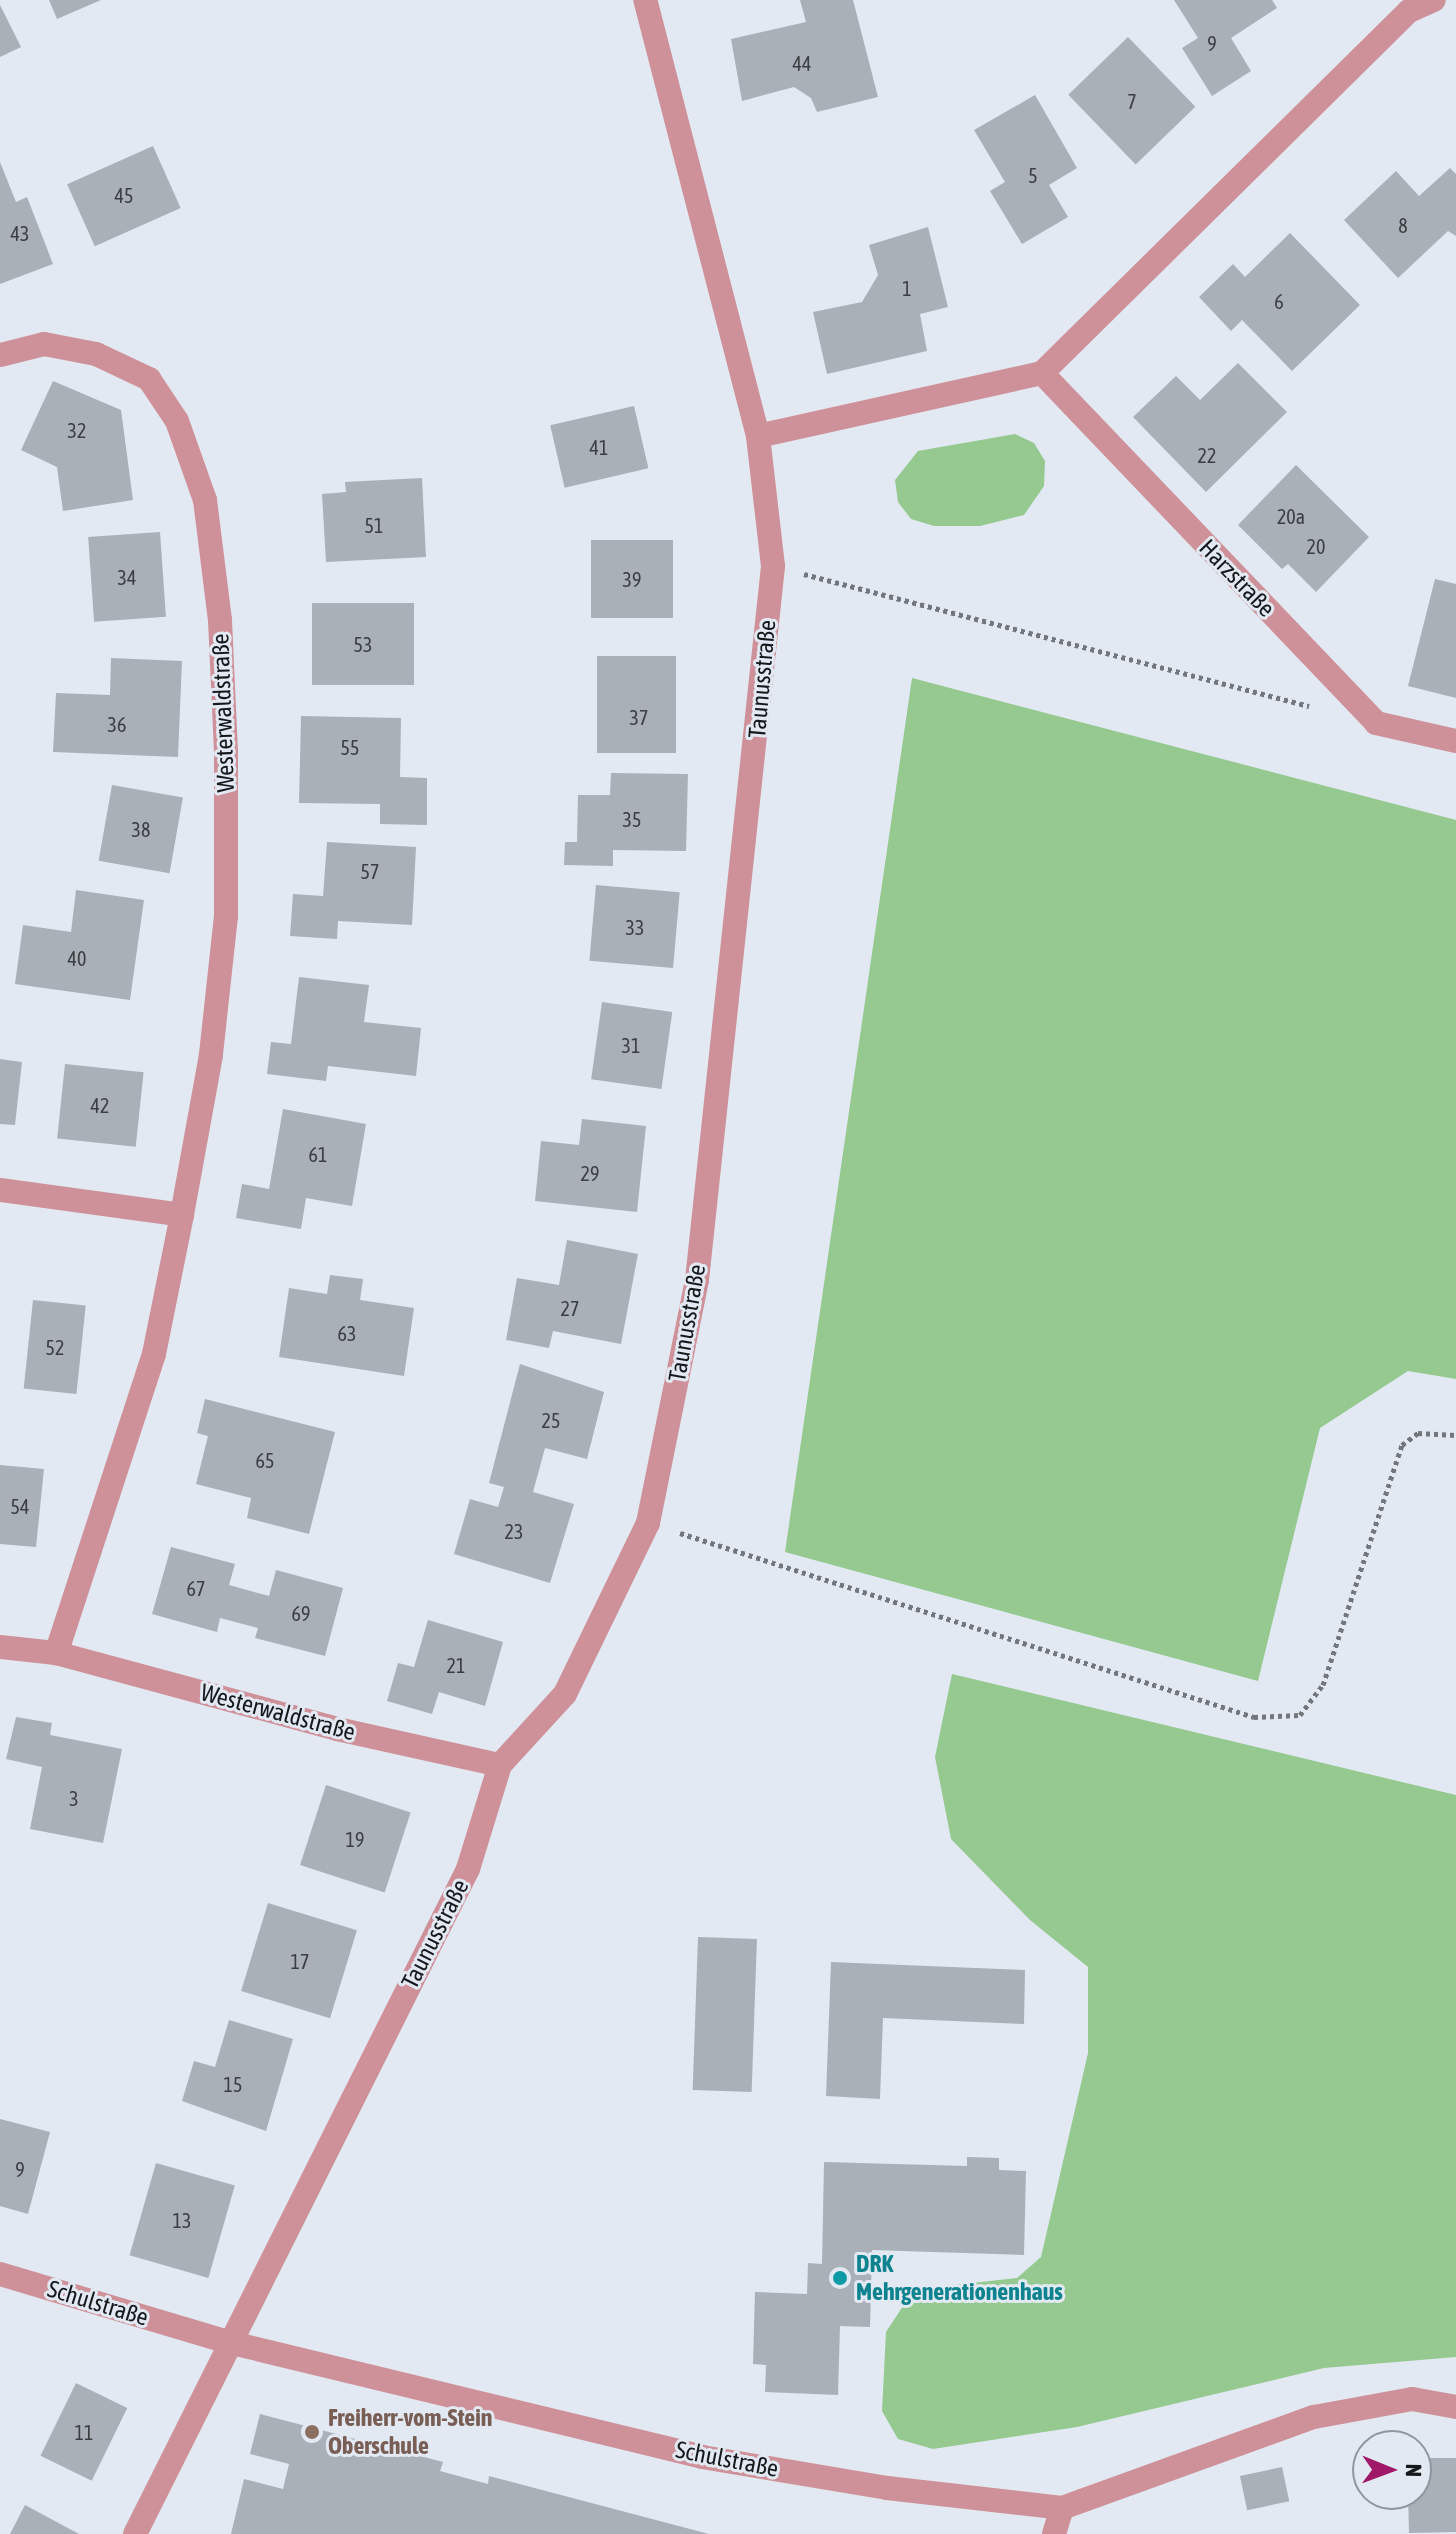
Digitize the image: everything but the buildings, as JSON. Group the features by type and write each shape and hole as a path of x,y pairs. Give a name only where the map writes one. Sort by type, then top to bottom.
{"street":[{"name":"Taunusstraße","path":"135,2534 228,2342 468,1869 500,1765 565,1694 648,1523 697,1280 773,566 758,436 645,0"},
{"path":"758,436 1042,373 1409,11 1434,0"},
{"name":"Westerwaldstraße","path":"0,355 44,344 96,354 149,379 177,421 205,500 221,649 226,916 211,1055 154,1354 56,1653"},
{"name":"Harzstraße","path":"1042,373 1376,723 1456,741"},
{"path":"0,1190 182,1215"},
{"name":"Westerwaldstraße","path":"0,1647 56,1653 337,1729 500,1765"},
{"name":"Schulstraße","path":"0,2274 228,2342 702,2457 887,2488 1062,2508 1314,2417 1412,2399 1456,2407"},
{"path":"1054,2534 1062,2508"}],"path":[{"path":"773,566 1314,707"},
{"path":"648,1523 1254,1717 1300,1715 1323,1685 1402,1445 1418,1433 1456,1435"}],"green space":[{"path":"1015,434 1034,443 1045,461 1044,486 1024,515 980,526 934,526 911,519 898,502 895,480 918,451"},
{"path":"912,678 1456,820 1456,1379 1408,1371 1320,1428 1258,1681 785,1552"},
{"path":"952,1674 1456,1795 1456,2357 1324,2368 1077,2427 933,2449 898,2439 882,2411 886,2332 905,2303 927,2288 1017,2278 1041,2257 1088,2053 1088,1967 1030,1920 951,1839 935,1757"}],"place":[{"name":"DRK Mehrgenerationenhaus","path":"840,2278"},
{"name":"Freiherr-vom-Stein Oberschule","path":"312,2432"}]}
